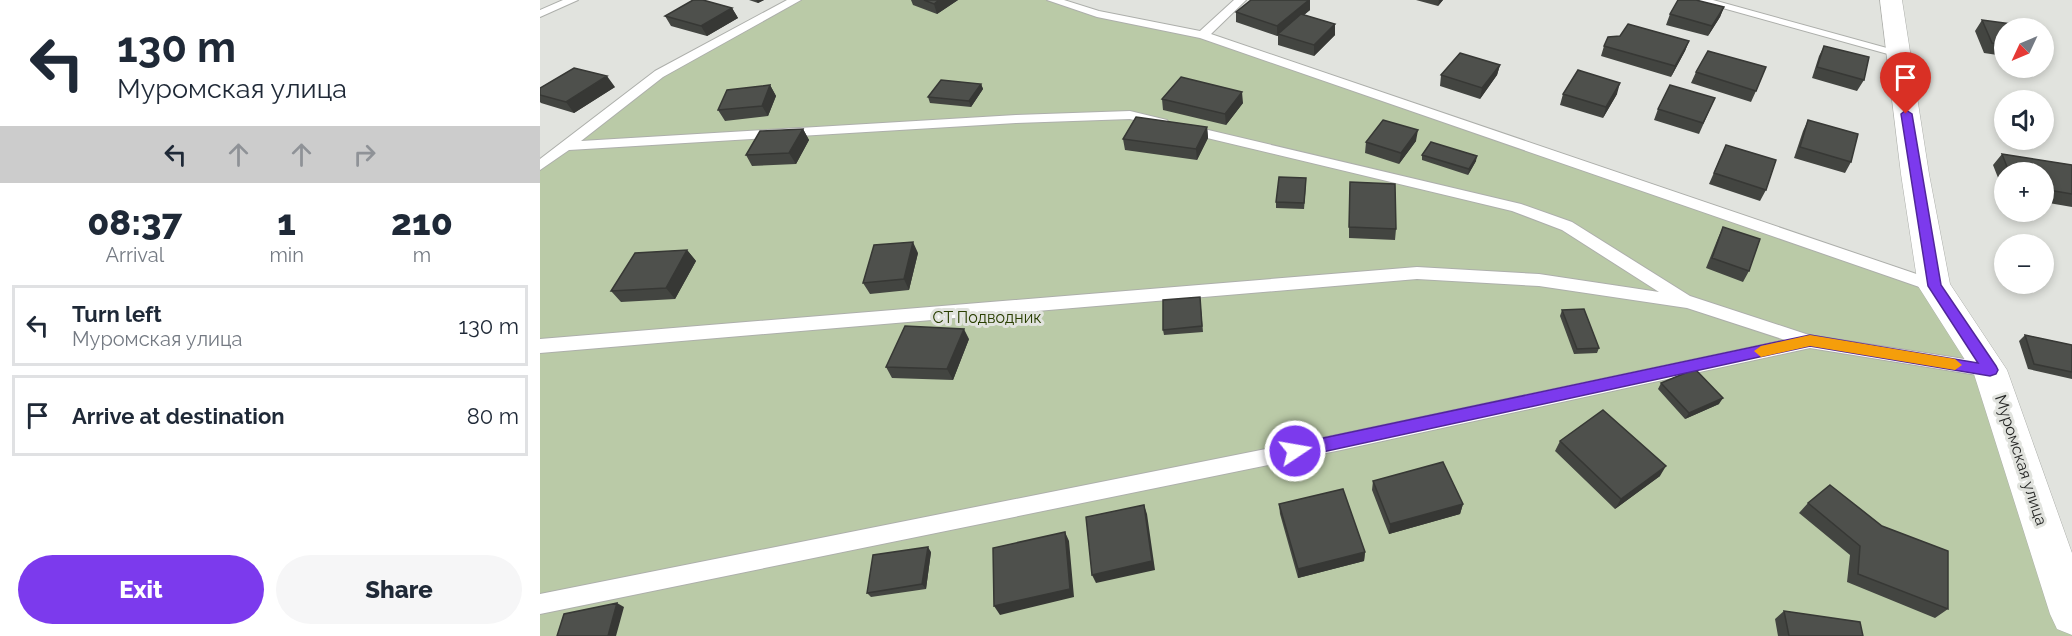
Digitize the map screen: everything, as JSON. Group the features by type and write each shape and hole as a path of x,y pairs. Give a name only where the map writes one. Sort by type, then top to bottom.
{"street":[{"name":"Муромская улица","path":"1891,0 1914,174 1934,286 1990,370 2072,614"}],"lane":[{"path":"540,14 572,0"},
{"path":"540,166 659,74 753,20 795,0"},
{"path":"1053,0 1097,14 1203,35 1934,286"},
{"path":"1203,35 1240,0"},
{"path":"1700,0 1899,53"},
{"path":"568,146 1016,119 1130,115 1516,207 1568,226 1688,302"},
{"path":"540,346 1417,273 1539,280 1688,302 1810,341 1990,370"},
{"path":"540,604 1341,442 1810,341"}],"green space":[{"name":"СТ Подводник","path":"795,0 1053,0 1097,14 1203,35 1934,286 1998,392 2072,614 2072,636 540,636 540,164 659,74"}],"building":[{"path":"693,0 703,0 732,8 701,26 665,16"},
{"path":"924,0 939,0 934,4"},
{"path":"1251,0 1309,0 1277,26 1236,12"},
{"path":"1678,0 1696,0 1724,7 1712,26 1670,14"},
{"path":"1301,14 1335,24 1314,45 1278,34"},
{"path":"1982,20 1994,22 1994,43"},
{"path":"1628,24 1689,41 1675,66 1604,46 1608,37 1620,36"},
{"path":"1824,46 1869,57 1864,80 1817,67"},
{"path":"1708,51 1766,67 1756,91 1696,72"},
{"path":"1460,53 1500,65 1482,88 1441,75"},
{"path":"574,68 607,76 566,102 540,95 540,88"},
{"path":"1578,70 1620,83 1606,107 1563,94"},
{"path":"1181,77 1242,92 1225,114 1162,99"},
{"path":"941,80 981,84 969,101 928,97"},
{"path":"770,85 762,106 718,110 727,90"},
{"path":"1670,85 1715,98 1703,123 1658,109"},
{"path":"1136,117 1207,127 1196,149 1123,139"},
{"path":"1383,120 1418,130 1401,153 1366,142"},
{"path":"1808,120 1858,134 1851,162 1800,147"},
{"path":"803,129 789,153 746,155 760,131"},
{"path":"1431,142 1477,156 1469,169 1422,155"},
{"path":"1726,145 1776,160 1766,190 1714,173"},
{"path":"2002,154 2053,162 2005,162"},
{"path":"2054,162 2072,165 2072,194 2054,191"},
{"path":"1279,177 1306,178 1304,203 1276,202"},
{"path":"1350,182 1395,184 1396,229 1349,227"},
{"path":"1723,227 1760,239 1749,271 1712,258"},
{"path":"913,242 904,279 863,283 874,245"},
{"path":"687,250 666,288 611,291 635,253"},
{"path":"1200,297 1202,326 1163,330 1163,300"},
{"path":"1584,309 1599,348 1577,349 1562,310"},
{"path":"905,326 964,329 947,369 886,367"},
{"path":"2025,335 2072,345 2072,372 2034,364"},
{"path":"1695,369 1723,398 1689,413 1661,383"},
{"path":"1603,410 1666,466 1621,499 1560,441"},
{"path":"1443,462 1463,504 1390,524 1373,481"},
{"path":"1830,485 1882,526 1948,551 1948,609 1858,574 1860,546 1808,503"},
{"path":"1343,489 1365,552 1298,569 1279,504"},
{"path":"1144,505 1152,561 1092,575 1086,517"},
{"path":"1065,532 1070,589 994,606 993,548"},
{"path":"928,547 922,584 867,593 873,555"},
{"path":"617,603 608,636 557,636 564,614"},
{"path":"1784,611 1860,622 1863,636 1789,636"}],"slow traffic":[{"path":"1761,351 1810,341 1955,365"}],"route":[{"path":"1295,451 1810,341 1990,370 1934,286 1906,114"}]}
